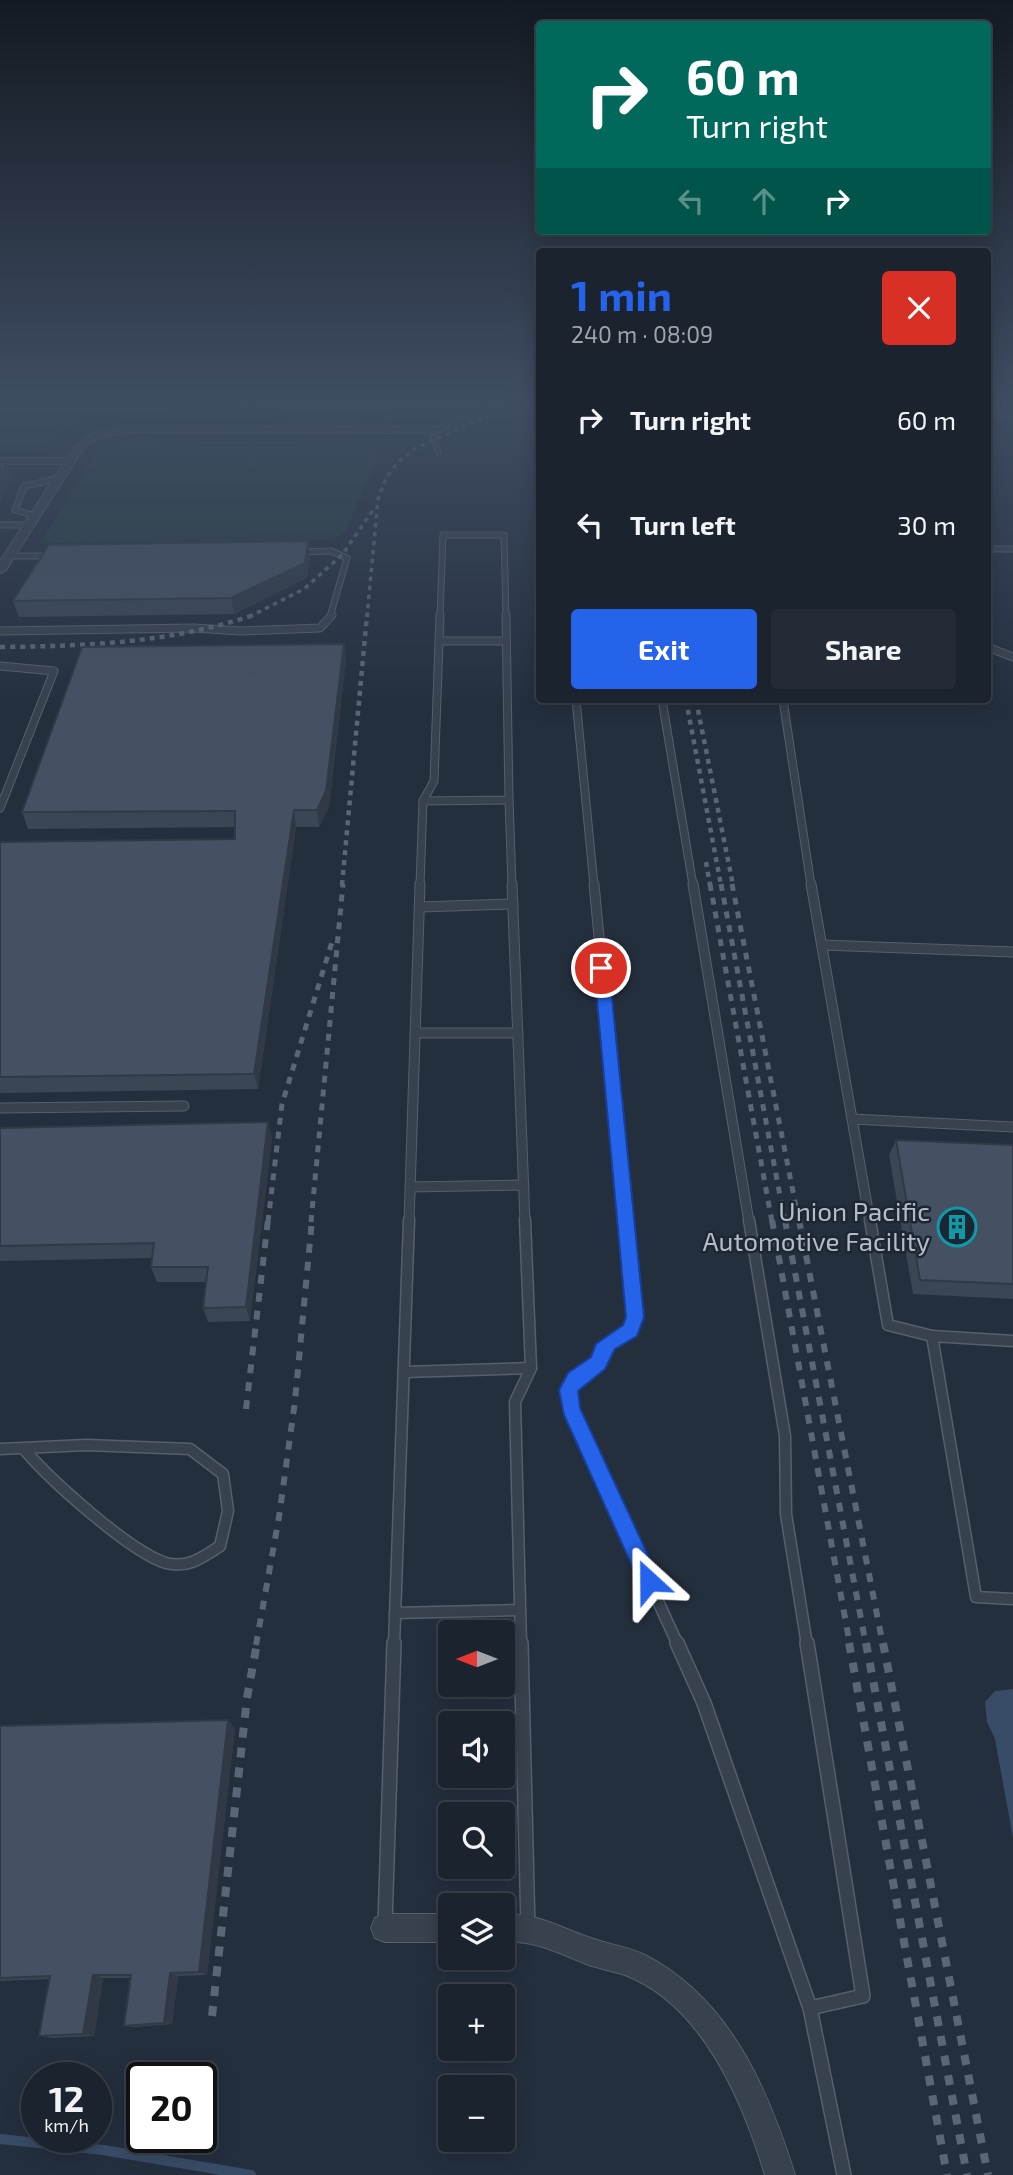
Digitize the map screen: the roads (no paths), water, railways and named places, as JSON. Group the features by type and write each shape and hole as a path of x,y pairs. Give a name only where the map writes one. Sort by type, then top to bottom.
{"street":[{"path":"0,570 42,504"},
{"path":"385,1928 438,1928"},
{"path":"515,1928 634,1964 661,1979 688,2001 710,2025 742,2078 767,2130 780,2175"}],"lane":[{"path":"17,504 15,510 32,520"},
{"path":"0,525 32,520"},
{"path":"385,1928 423,801 434,781 443,535 504,535 509,800 531,1368 515,1402 520,1610 515,1928"},
{"path":"991,549 1013,549"},
{"path":"0,631 194,628 240,631 320,628 332,615 347,558 331,551 291,552"},
{"path":"9,556 62,555"},
{"path":"439,642 506,641"},
{"path":"991,649 1013,657"},
{"path":"0,666 54,671 0,808"},
{"path":"576,703 635,1317 630,1330 608,1343 602,1350 598,1363 575,1379 568,1390 570,1409 704,1703 810,2008 844,2175"},
{"path":"663,703 785,1437 786,1514 863,1996 810,2008"},
{"path":"783,703 822,945 888,1325 932,1336 1013,1341"},
{"path":"423,801 509,800"},
{"path":"420,907 513,904"},
{"path":"822,945 1013,952"},
{"path":"415,1033 518,1033"},
{"path":"0,1108 184,1106"},
{"path":"852,1119 1013,1126"},
{"path":"410,1187 524,1185"},
{"path":"932,1336 976,1597 1013,1599"},
{"path":"404,1372 531,1368"},
{"path":"0,1449 86,1446 190,1449 223,1474 228,1511 220,1546 195,1563 167,1563 146,1553 136,1548 44,1473 24,1449"},
{"path":"396,1613 520,1610"}],"water":[{"path":"1013,1689 1013,1838 995,1739 987,1722 985,1702 995,1691"}],"waterway":[{"path":"0,2139 103,2150 251,2175"}],"railway":[{"path":"367,617 378,504"},
{"path":"252,616 304,589 342,555 373,510"},
{"path":"342,885 367,615"},
{"path":"0,647 128,641 191,632 252,616"},
{"path":"687,703 721,885"},
{"path":"697,703 733,885"},
{"path":"706,862 710,885"},
{"path":"311,1222 343,884"},
{"path":"710,884 772,1222"},
{"path":"721,884 785,1222"},
{"path":"732,884 799,1222"},
{"path":"268,1222 282,1104 332,942"},
{"path":"246,1409 268,1220"},
{"path":"256,1645 279,1517 295,1401 312,1220"},
{"path":"772,1220 850,1645"},
{"path":"785,1220 866,1645"},
{"path":"799,1220 883,1645"},
{"path":"212,2016 247,1698 257,1643"},
{"path":"849,1643 947,2175"},
{"path":"866,1643 967,2175"},
{"path":"883,1643 988,2175"}],"place":[{"name":"Union Pacific Automotive Facility","path":"957,1227"}]}
